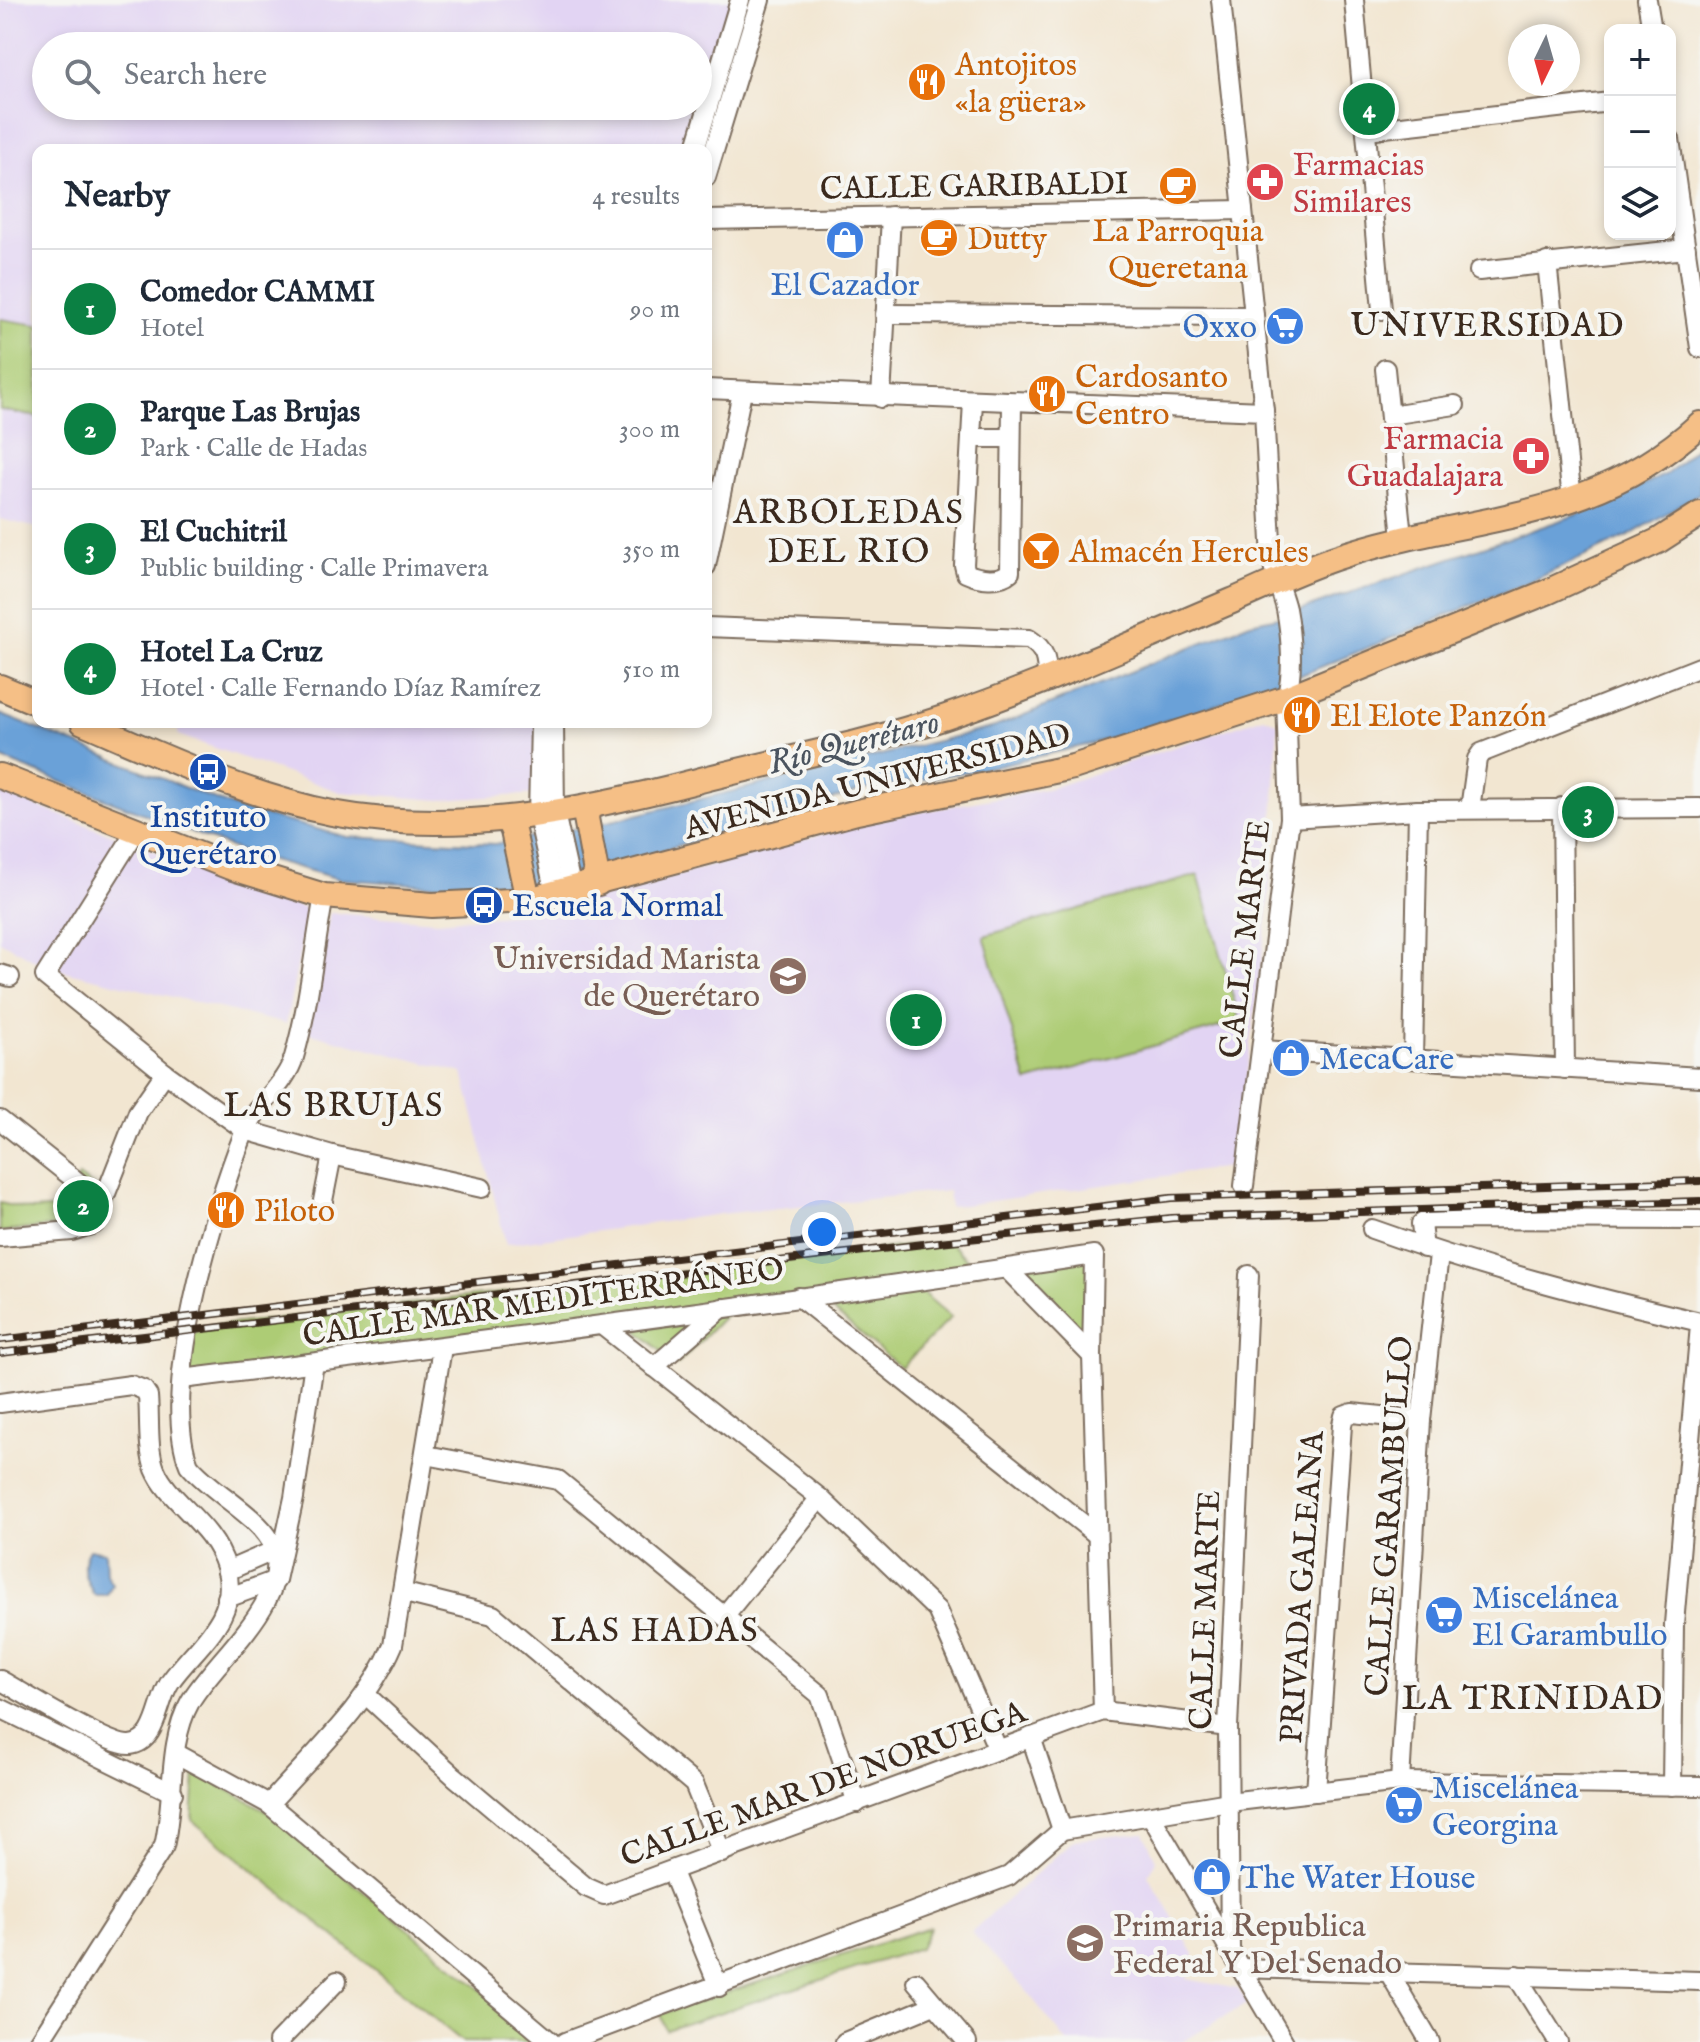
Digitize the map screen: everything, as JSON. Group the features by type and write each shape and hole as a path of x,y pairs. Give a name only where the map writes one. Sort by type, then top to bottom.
{"main road":[{"name":"AVENIDA UNIVERSIDAD","path":"98,728 232,781 331,812 511,829 547,820 588,815 944,718 1334,558 1402,537 1504,521 1572,500 1645,467 1700,424"},
{"name":"AVENIDA UNIVERSIDAD","path":"0,776 230,867 324,896 432,905 526,892 562,886 857,812 1073,767 1289,690 1547,592 1658,541 1700,514"},
{"path":"0,687 32,700"},
{"path":"588,815 597,877"},
{"path":"511,829 526,892"}],"street":[{"path":"712,93 740,0"},
{"path":"712,157 760,0"},
{"name":"CALLE MARTE","path":"1221,0 1264,411 1275,582 1286,611 1289,690 1290,818 1244,1186"},
{"path":"1354,0 1382,310"},
{"path":"1647,0 1651,24"},
{"path":"1367,130 1604,103"},
{"path":"697,144 704,120"},
{"path":"1674,168 1700,348"},
{"name":"CALLE GARIBALDI","path":"712,220 1243,210"},
{"path":"881,390 891,216"},
{"path":"1479,271 1686,249"},
{"path":"1547,262 1572,500"},
{"path":"885,314 1254,316"},
{"path":"1385,369 1402,537"},
{"path":"712,390 742,392 881,390 973,401 1264,411"},
{"path":"714,488 742,392"},
{"path":"973,401 964,565 966,573 975,577 998,578 1010,572 1012,402"},
{"path":"1390,415 1455,405"},
{"path":"971,438 1011,438"},
{"path":"712,627 1029,639 1040,646 1046,657 1047,678"},
{"path":"1470,809 1477,759 1481,753 1700,667"},
{"path":"1672,680 1700,679"},
{"path":"540,728 547,820 562,886"},
{"path":"547,820 554,728"},
{"path":"1562,807 1565,1069"},
{"path":"1290,818 1418,810 1700,808"},
{"path":"1413,1059 1418,810"},
{"path":"136,831 45,976 165,1073 245,1130 332,1155 482,1188"},
{"path":"276,1580 270,1540 189,1465 182,1437 182,1379 187,1339 214,1224 245,1130 293,1061 324,896"},
{"path":"1262,1050 1700,1077"},
{"path":"0,1237 72,1231 94,1224 138,1112 165,1073"},
{"path":"0,1120 103,1202"},
{"path":"321,1211 332,1155"},
{"name":"CALLE GARAMBULLO","path":"1400,1782 1431,1251 1421,1224 1429,1219 1700,1220"},
{"path":"1372,1229 1431,1251 1573,1293 1700,1323 1674,1624 1672,1786"},
{"name":"CALLE MAR MEDITERRÁNEO","path":"182,1379 604,1327 1094,1255 1092,1356 1103,1711"},
{"path":"1006,1268 1092,1356"},
{"name":"CALLE MARTE","path":"1230,1948 1228,1727 1249,1275"},
{"path":"799,1297 1097,1535"},
{"path":"654,1367 724,1307"},
{"path":"604,1327 820,1498 937,1610 998,1750"},
{"path":"269,1804 365,1694 383,1670 393,1645 405,1593 442,1348"},
{"path":"39,2042 164,1846 180,1723 191,1700 257,1616 276,1580 294,1498 314,1363"},
{"path":"0,1403 131,1385 144,1390 148,1396 154,1467 214,1539 227,1571 227,1598 221,1619 170,1683 154,1724 140,1742 130,1745 108,1740 0,1680"},
{"name":"PRIVADA GALEANA","path":"1316,1792 1344,1416 1352,1413 1421,1420"},
{"path":"426,1455 558,1480 820,1695 857,1803"},
{"path":"725,1615 820,1498"},
{"path":"227,1571 273,1551"},
{"path":"227,1598 276,1580"},
{"path":"405,1593 493,1615 694,1784 722,1853"},
{"name":"CALLE MAR DE NORUEGA","path":"365,1694 454,1776 586,1887 604,1895 1103,1711 1228,1727"},
{"path":"0,1708 173,1793"},
{"path":"1031,1737 1062,1830"},
{"path":"177,1754 269,1804 551,2042"},
{"path":"565,2042 719,1987 1009,1876 1062,1830 1229,1802 1400,1782 1700,1786"},
{"name":"CALLE MARTE","path":"1151,1816 1284,2042"},
{"path":"672,1872 719,1987"},
{"path":"1240,1968 1700,1981"},
{"path":"1388,1971 1430,2042"},
{"path":"1516,1975 1558,2042"},
{"path":"278,2042 337,1981"},
{"path":"916,1982 967,2042"},
{"path":"845,2042 934,2005"}],"shaded area":[{"path":"0,0 740,0 712,93 712,32 32,32 32,120 704,120 697,144 32,144 32,527 0,519"},
{"name":"Universidad Marista de Querétaro","path":"1264,717 1278,723 1268,910 1235,1166 950,1207 948,1191 720,1214 506,1244 463,1073 306,1032 330,913 437,921 531,913 619,892 866,822 1051,788"},
{"path":"179,728 540,728 538,794 440,800 340,792 178,735"},
{"path":"0,792 308,910 286,1024 47,967 0,941"},
{"name":"Primaria Republica Federal Y Del Senado","path":"1144,1833 1156,1860 1148,1875 1194,1954 1187,1979 1238,1989 1248,2003 1182,2042 1067,2042 1025,1989 971,1932 1074,1840"}],"green space":[{"path":"0,319 32,324 32,416 0,410"},
{"path":"1198,875 1240,1021 1027,1082 984,936"},
{"path":"79,1176 102,1193 93,1222 0,1232 0,1203 31,1210 67,1208"},
{"path":"949,1241 980,1273 911,1283 951,1317 901,1368 814,1295 182,1379 187,1339 200,1330 214,1326"},
{"path":"1092,1256 1090,1352 1007,1268"},
{"path":"731,1309 677,1365 632,1326"},
{"path":"195,1772 264,1809 544,2042 463,2042 192,1820"},
{"path":"930,1927 920,1948 666,2030 660,2014"}],"water":[{"path":"1700,444 1700,493 1630,535 1538,578 1267,689 1091,744 982,769 863,790 610,866 511,886 460,887 339,879 243,852 0,758 0,714 236,808 347,837 495,844 599,824 995,727 1250,623 1283,616 1579,514 1667,474"},
{"path":"89,1549 105,1552 106,1574 112,1584 107,1595 94,1595 88,1583 84,1566"}],"railway":[{"path":"0,1340 1171,1198 1700,1181"},
{"path":"0,1353 949,1241 1172,1218 1700,1201"}],"place":[{"name":"Antojitos «la güera»","path":"927,82"},
{"name":"Hotel La Cruz","path":"1369,109"},
{"name":"Farmacias Similares","path":"1265,182"},
{"name":"La Parroquia Queretana","path":"1178,186"},
{"name":"Dutty","path":"939,238"},
{"name":"El Cazador","path":"845,240"},
{"name":"Oxxo","path":"1285,326"},
{"name":"Cardosanto Centro","path":"1047,394"},
{"name":"Farmacia Guadalajara","path":"1531,456"},
{"name":"Almacén Hercules","path":"1041,551"},
{"name":"El Elote Panzón","path":"1302,715"},
{"name":"Instituto Querétaro","path":"208,772"},
{"name":"El Cuchitril","path":"1588,812"},
{"name":"Escuela Normal","path":"484,905"},
{"name":"Universidad Marista de Querétaro","path":"788,976"},
{"name":"Comedor CAMMI","path":"916,1020"},
{"name":"MecaCare","path":"1291,1058"},
{"name":"Parque Las Brujas","path":"83,1206"},
{"name":"Piloto","path":"226,1210"},
{"name":"Miscelánea El Garambullo","path":"1444,1615"},
{"name":"Miscelánea Georgina","path":"1404,1805"},
{"name":"The Water House","path":"1212,1877"},
{"name":"Primaria Republica Federal Y Del Senado","path":"1085,1943"}],"district":[{"name":"UNIVERSIDAD","path":"1488,324"},
{"name":"ARBOLEDAS DEL RIO","path":"849,530"},
{"name":"LAS BRUJAS","path":"334,1104"},
{"name":"LAS HADAS","path":"655,1629"},
{"name":"LA TRINIDAD","path":"1533,1697"}],"water label":[{"name":"Río Querétaro","path":"853,741"}]}
